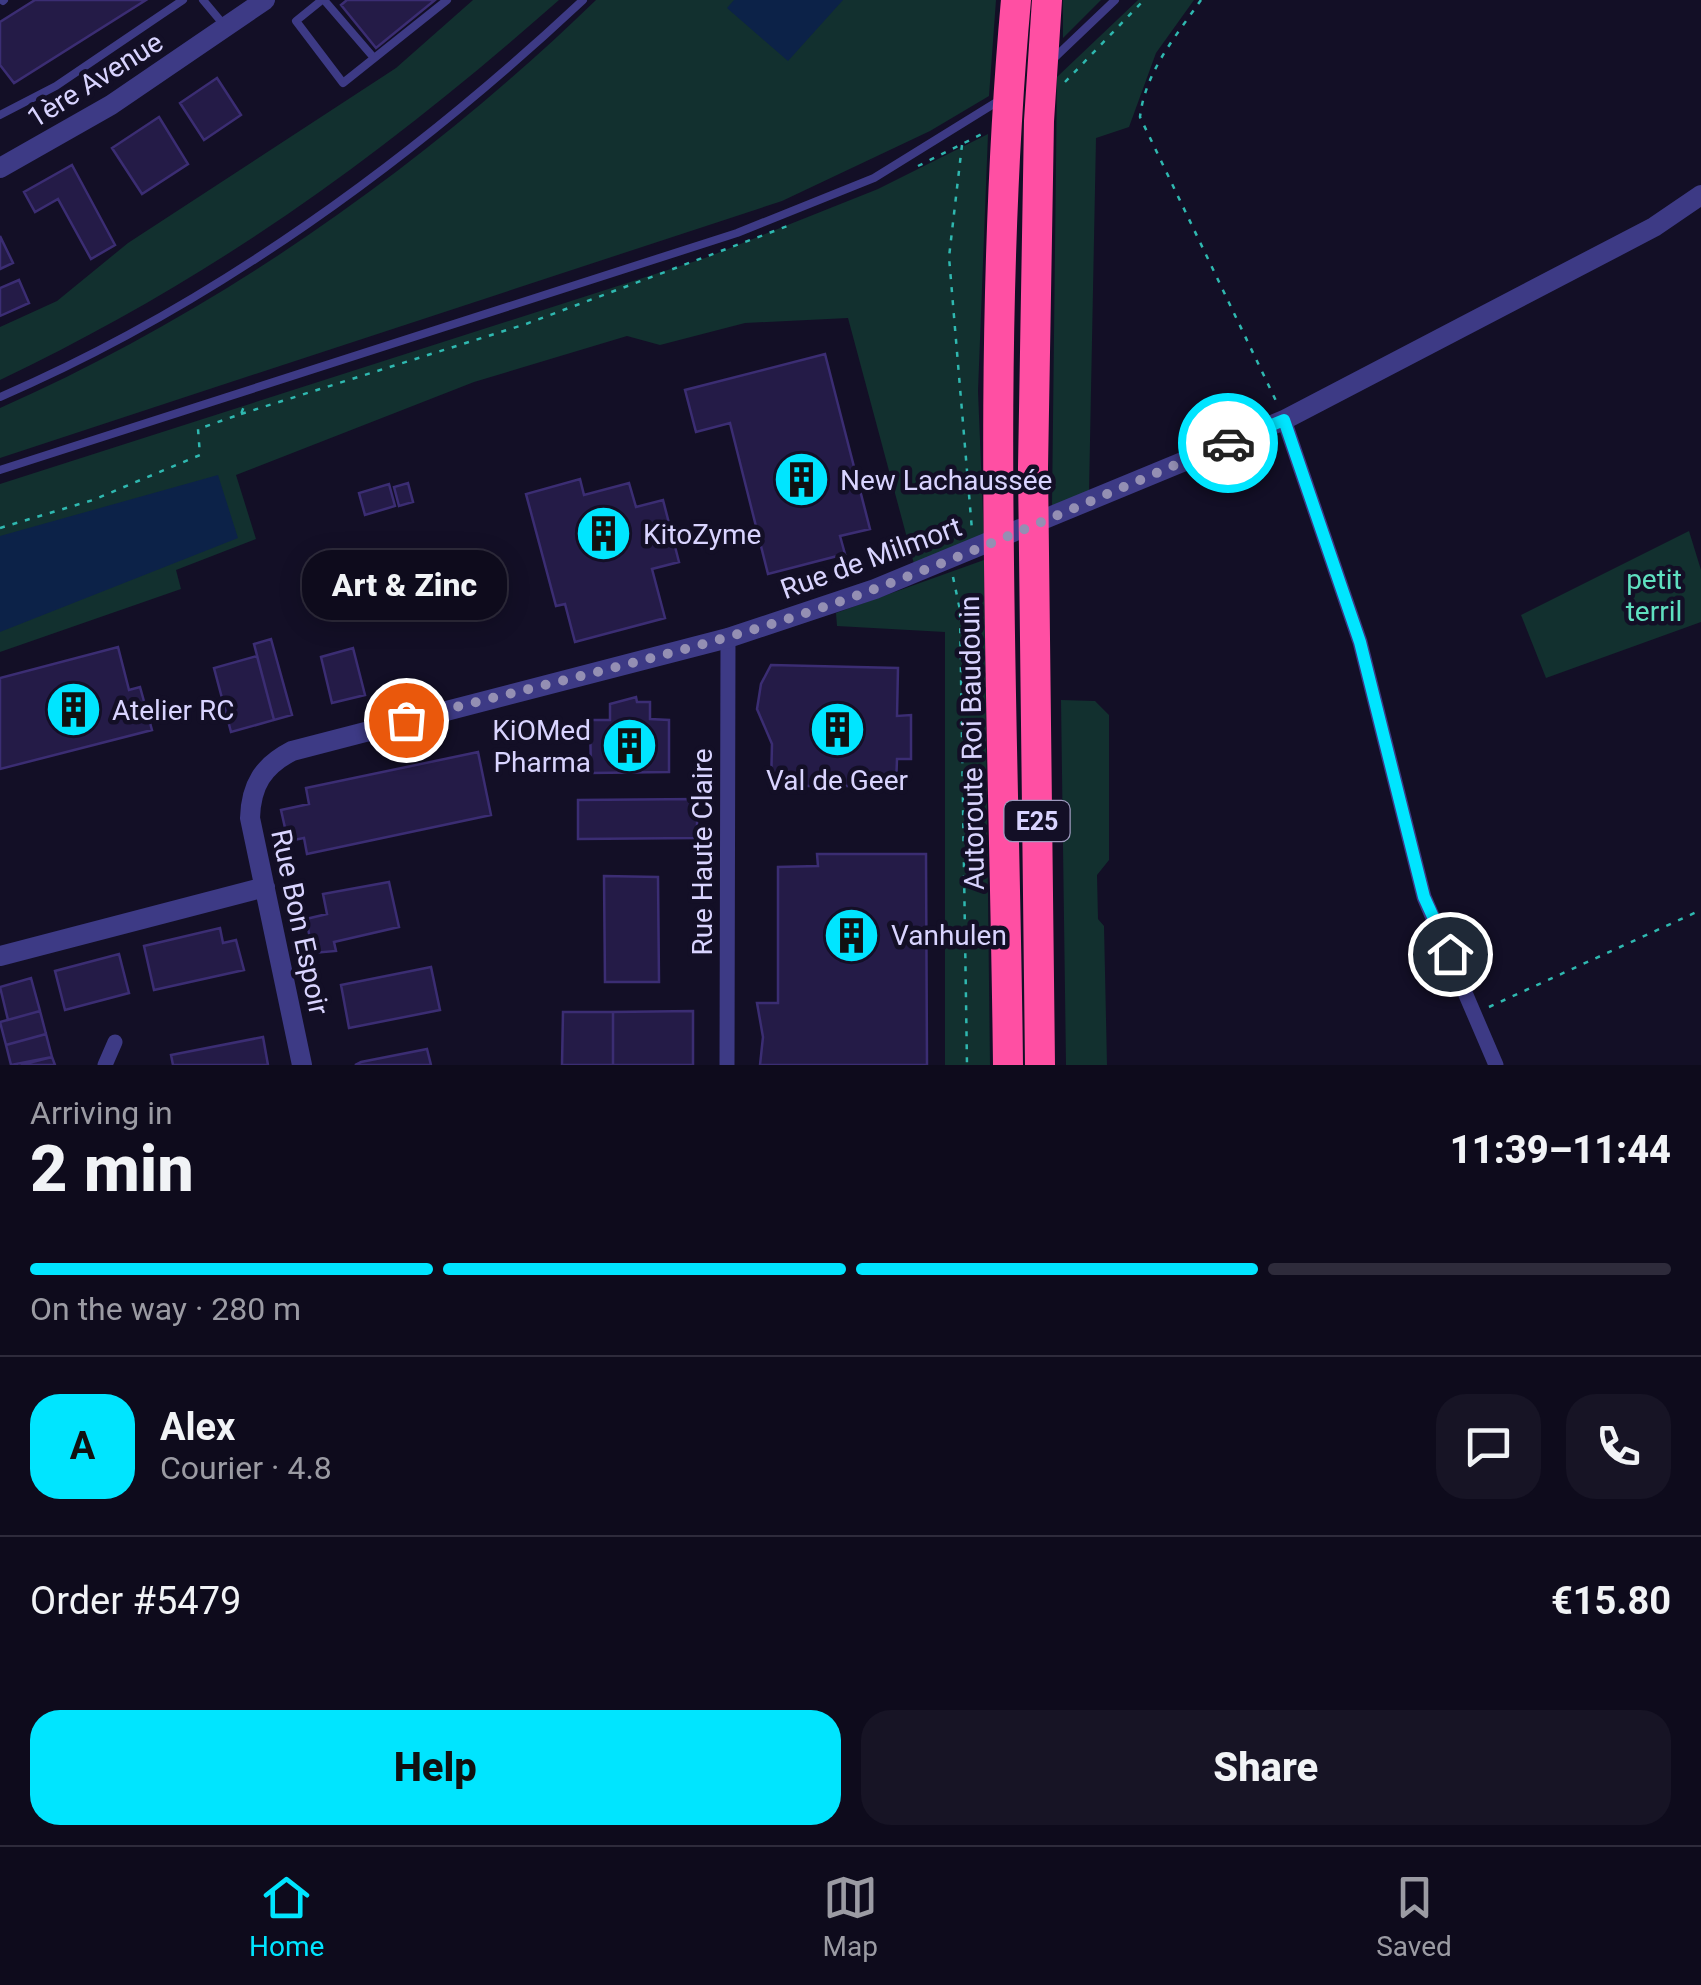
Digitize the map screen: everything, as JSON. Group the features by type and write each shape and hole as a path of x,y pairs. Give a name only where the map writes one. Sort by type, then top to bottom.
{"highway":[{"name":"E25","path":"1040,1065 1032,468 1039,120 1047,5"},
{"name":"Autoroute Roi Baudouin","path":"1008,1065 1000,472 1007,139 1015,13"}],"street":[{"name":"1ère Avenue","path":"0,168 111,106 265,0"},
{"name":"Rue de Milmort","path":"253,790 273,761 292,750 728,638 950,560 1284,420 1654,228 1701,195"},
{"path":"1284,420 1360,642 1424,897 1496,1065"},
{"name":"Rue Haute Claire","path":"726,1065 728,638"},
{"name":"Rue Bon Espoir","path":"253,790 250,818 302,1065"},
{"path":"0,956 266,886"},
{"path":"105,1065 115,1042"}],"lane":[{"path":"0,115 56,86 183,0"},
{"path":"203,0 227,28"},
{"path":"374,58 323,0 296,22 344,83 447,0"},
{"path":"0,397 154,319 245,264 353,189 473,97 582,0"},
{"path":"0,470 737,233 874,178 967,123 1037,73 1116,0"}],"path":[{"path":"1201,0 1160,58 1145,92 1140,117 1284,420"},
{"path":"962,145 949,257 958,396 973,512 970,551"},
{"path":"0,528 93,500 200,455 198,429 241,414 250,390"},
{"path":"950,560 960,610 967,1065"},
{"path":"1475,1011 1701,910"}],"green space":[{"path":"473,0 559,0 427,111 293,210 153,299 0,380 0,327 57,301 128,243 396,68"},
{"path":"596,0 996,0 989,96 930,131 782,201 0,458 0,408 161,327 316,230 462,120"},
{"path":"1063,0 1101,0 1063,38"},
{"path":"1138,0 1194,0 1156,53 1129,127 1096,138 1089,492 1052,506 1057,77"},
{"path":"988,134 978,391 984,539 914,564 848,318 745,323 660,345 627,336 474,382 236,475 256,539 176,570 181,589 0,652 0,484 705,258 878,189"},
{"name":"petit terril","path":"1689,531 1701,570 1701,622 1546,678 1521,615"},
{"path":"984,560 990,1065 945,1065 945,632 837,626 836,613"},
{"path":"1061,700 1095,701 1109,715 1109,860 1097,875 1098,919 1104,926 1107,1065 1066,1065"}],"water":[{"path":"734,0 843,0 788,61 727,8"},
{"path":"218,475 238,538 0,632 0,536"}],"building":[{"path":"35,0 146,0 14,83 0,65 0,22"},
{"path":"347,0 435,0 376,48 341,5"},
{"path":"217,78 241,115 204,140 180,103"},
{"path":"159,117 188,164 142,194 112,148"},
{"path":"72,165 115,245 91,259 58,199 35,212 24,192"},
{"path":"0,236 13,263 0,269"},
{"path":"19,280 29,303 0,316 0,288"},
{"name":"New Lachaussée","path":"825,354 870,529 840,536 845,554 768,574 730,423 696,432 685,390"},
{"name":"KitoZyme","path":"580,479 584,495 629,483 636,507 663,500 679,562 652,569 665,618 575,642 565,604 556,606 526,494"},
{"path":"408,483 413,502 399,506 394,487"},
{"path":"389,484 395,506 365,515 359,493"},
{"path":"360,554 371,607 355,612 350,594 325,601 315,566"},
{"path":"271,639 292,715 274,720 254,644"},
{"name":"Atelier RC","path":"118,647 129,690 140,687 152,730 0,769 0,678"},
{"path":"353,648 365,695 332,703 321,657"},
{"path":"257,656 274,720 231,732 214,668"},
{"name":"Val de Geer","path":"771,665 898,668 897,716 911,715 911,759 897,759 896,786 771,786 772,744 757,709 761,684"},
{"name":"KiOMed Pharma","path":"636,697 637,702 650,702 650,719 669,720 669,772 591,773 590,720 610,720 610,704"},
{"path":"478,752 491,815 307,854 304,838 288,841 281,810 309,804 306,788"},
{"path":"697,799 697,838 578,839 578,800"},
{"name":"Vanhulen","path":"817,854 926,854 927,1065 760,1065 763,1037 757,1003 778,1003 778,867 818,866"},
{"path":"604,876 658,877 659,982 605,982"},
{"path":"389,882 399,927 334,942 336,951 313,953 306,919 327,914 323,894"},
{"path":"220,928 223,943 236,940 244,970 154,990 144,946"},
{"path":"119,954 129,993 65,1010 55,971"},
{"path":"431,967 440,1010 349,1028 341,985"},
{"path":"31,978 40,1011 8,1020 0,987"},
{"path":"40,1011 46,1034 6,1045 0,1022"},
{"path":"693,1011 693,1065 613,1065 613,1012"},
{"path":"563,1012 613,1012 613,1065 562,1065"},
{"path":"46,1034 52,1057 11,1065 6,1045"},
{"path":"263,1037 268,1065 173,1065 171,1055"},
{"path":"427,1049 431,1065 355,1065 361,1062"},
{"path":"52,1057 55,1065 21,1065"}],"way so far":[{"path":"406,720 728,638 821,608 950,560 1228,443"}],"place":[{"name":"New Lachaussée","path":"801,480"},
{"name":"KitoZyme","path":"604,534"},
{"name":"Atelier RC","path":"73,710"},
{"name":"Art & Zinc","path":"406,720"},
{"name":"Val de Geer","path":"837,729"},
{"name":"KiOMed Pharma","path":"630,746"},
{"name":"Vanhulen","path":"852,935"}],"route":[{"path":"1228,443 1284,420 1360,642 1424,897 1450,954"}]}
